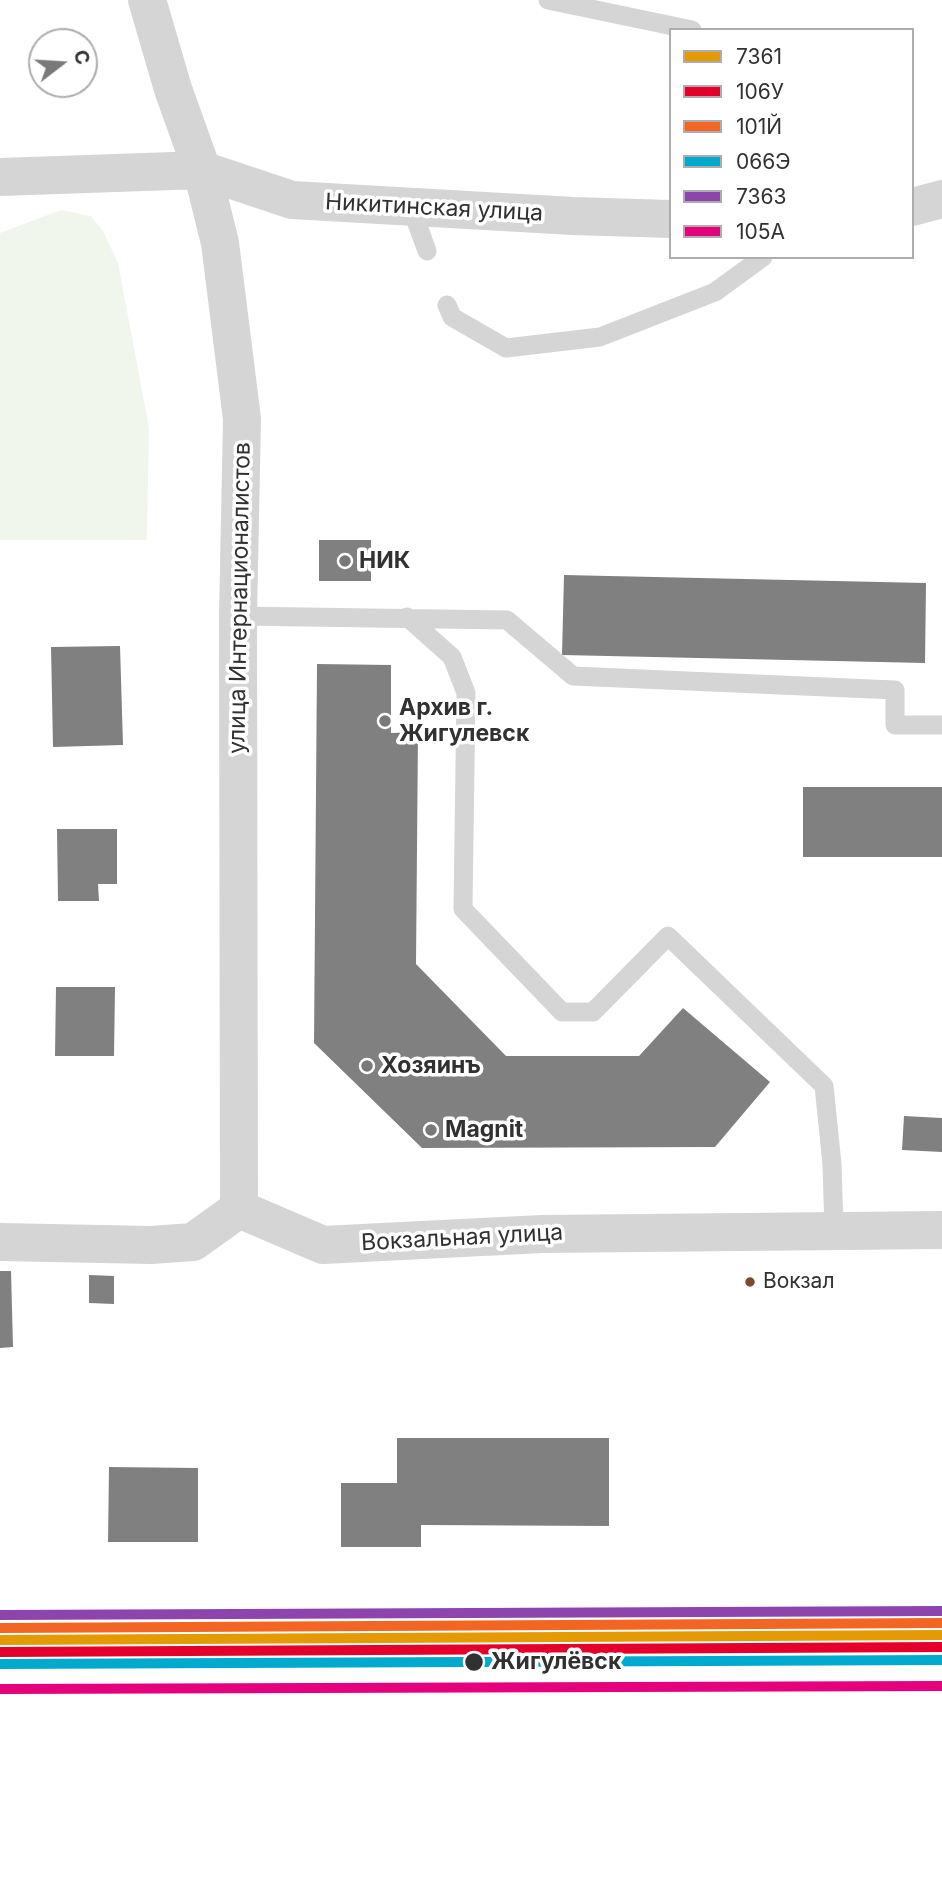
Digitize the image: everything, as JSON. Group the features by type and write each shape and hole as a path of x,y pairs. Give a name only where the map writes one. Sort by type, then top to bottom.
{"street":[{"name":"улица Интернационалистов","path":"151,15 173,89 202,170 220,243 242,419 238,616 239,1209"},
{"path":"0,177 202,170"},
{"name":"Никитинская улица","path":"202,170 292,200 669,219"},
{"path":"914,206 942,199"},
{"path":"0,1242 151,1245 193,1242 239,1209"},
{"name":"Вокзальная улица","path":"239,1209 323,1245 542,1234 942,1230"}],"lane":[{"path":"548,0 682,28"},
{"path":"411,207 427,251"},
{"path":"447,305 452,317 506,348 600,337 715,292 759,259"},
{"path":"238,616 507,620 573,677 895,690 895,724 942,725"},
{"path":"407,617 452,657 466,693 463,909 562,1012 593,1012 668,936 824,1086 832,1164 834,1230"}],"shaded area":[{"path":"61,210 91,216 103,231 118,263 149,428 147,540 0,540 0,233"}],"building":[{"name":"НИК","path":"319,540 371,540 371,581 319,581"},
{"path":"564,575 926,583 925,663 562,655"},
{"path":"120,646 123,745 53,747 51,647"},
{"path":"317,664 391,665 391,733 418,732 416,964 506,1056 639,1056 683,1008 770,1082 715,1147 422,1148 314,1043"},
{"path":"803,787 942,787 942,857 803,857"},
{"path":"57,829 117,829 117,884 98,884 99,901 58,901"},
{"path":"56,987 115,987 114,1056 55,1056"},
{"path":"904,1116 942,1118 942,1152 902,1150"},
{"path":"0,1271 11,1271 13,1347 0,1348"},
{"path":"89,1275 114,1276 114,1304 89,1303"},
{"path":"397,1438 609,1438 609,1526 421,1525 421,1547 341,1547 341,1483 397,1483"},
{"path":"109,1467 198,1468 198,1542 108,1542"}],"transit line":[{"name":"7363","path":"0,1615 942,1611"},
{"name":"101Й","path":"0,1628 942,1623"},
{"name":"7361","path":"0,1640 942,1635"},
{"name":"106У","path":"0,1652 942,1647"},
{"name":"066Э","path":"0,1664 942,1660"},
{"name":"105А","path":"0,1689 942,1686"}],"place":[{"name":"НИК","path":"345,561"},
{"name":"Архив г. Жигулевск","path":"385,721"},
{"name":"Хозяинъ","path":"367,1066"},
{"name":"Magnit","path":"431,1130"},
{"name":"Вокзал","path":"750,1282"},
{"name":"Жигулёвск","path":"474,1662"}]}
